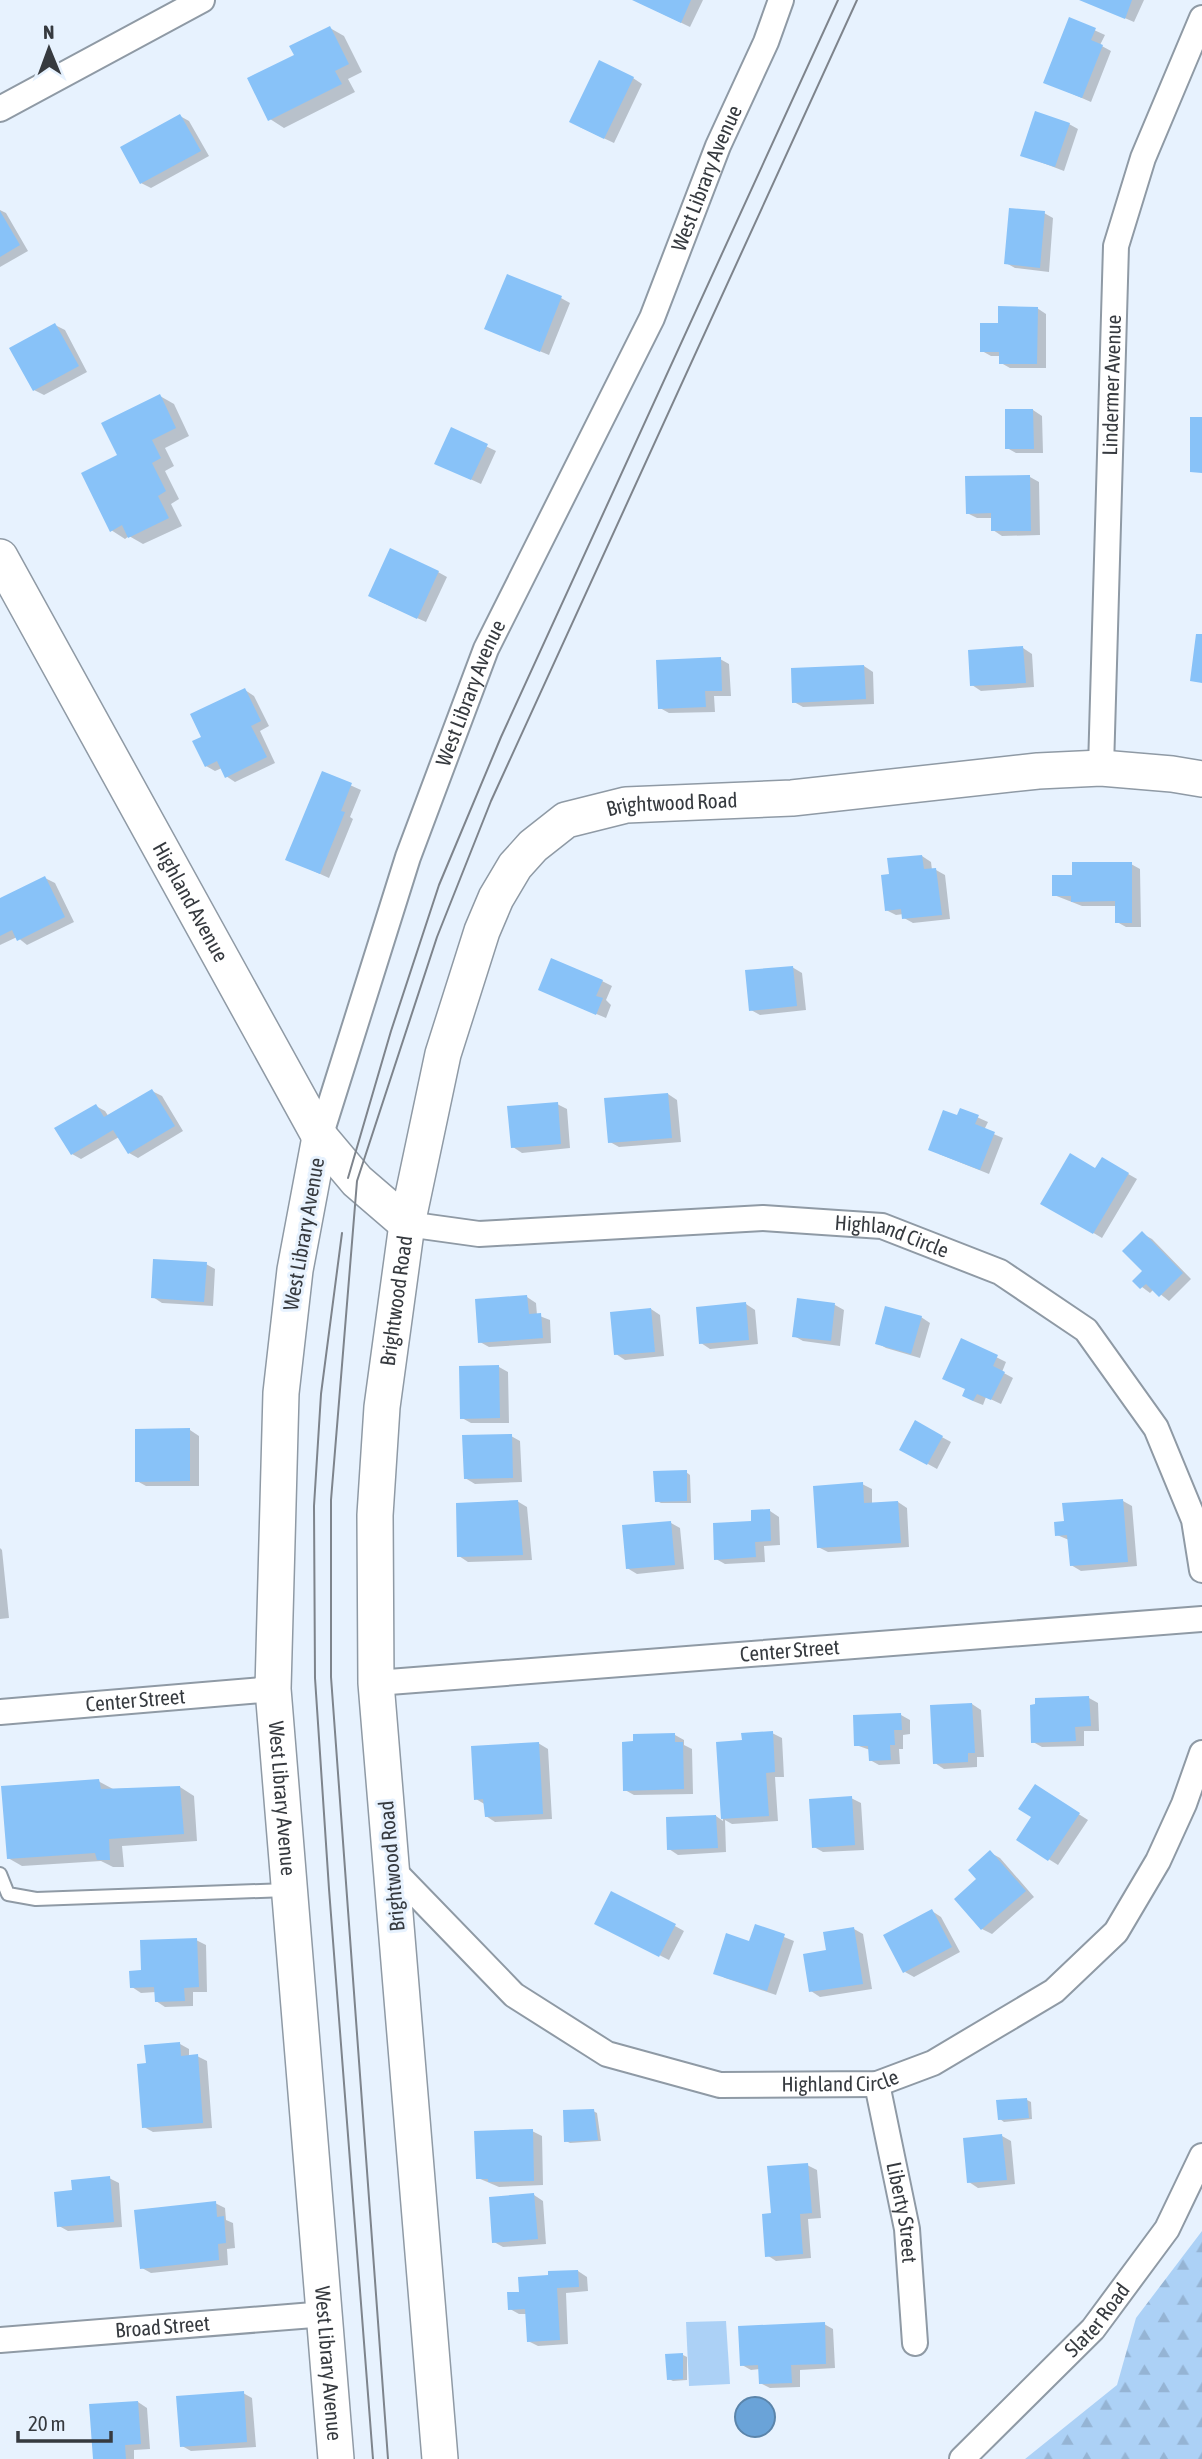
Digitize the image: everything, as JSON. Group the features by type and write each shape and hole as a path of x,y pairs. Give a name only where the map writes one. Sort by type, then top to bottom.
{"street":[{"path":"0,109 202,0"},
{"name":"West Library Avenue","path":"337,2459 273,1689 281,1392 295,1270 320,1137 408,858 486,649 652,318 718,146 766,42 781,0"},
{"name":"Lindermer Avenue","path":"1101,768 1116,246 1143,158 1202,18"},
{"name":"Highland Avenue","path":"0,557 320,1137 357,1181 407,1224"},
{"name":"Brightwood Road","path":"440,2459 376,1683 375,1515 382,1407 407,1224 443,1054 482,931 496,898 515,866 533,846 566,820 626,805 792,797 1038,771 1101,768 1202,779"},
{"name":"Highland Circle","path":"407,1224 479,1234 763,1218 882,1226 1000,1272 1086,1330 1156,1429 1194,1520 1202,1570"},
{"name":"Center Street","path":"376,1683 1202,1619"},
{"name":"Center Street","path":"0,1712 273,1689"},
{"name":"Highland Circle","path":"392,1869 514,1995 607,2054 720,2085 877,2084 933,2063 1054,1991 1116,1932 1158,1861 1184,1804 1202,1753"},
{"name":"Liberty Street","path":"877,2084 907,2230 915,2343"},
{"name":"Slater Road","path":"962,2459 1093,2329 1167,2228 1202,2157"},
{"name":"Broad Street","path":"0,2340 326,2314"}],"lane":[{"path":"0,1874 8,1894 36,1899 290,1890"}],"green space":[{"path":"1202,2231 1202,2459 1025,2459 1117,2385 1136,2318"},
{"path":"726,2321 730,2384 689,2386 686,2322"}],"shaded area":[{"path":"755,2397 763,2398 769,2403 774,2409 774,2425 769,2431 763,2436 755,2437 747,2436 741,2431 736,2425 735,2417 736,2409 741,2403 747,2398"}],"building":[{"path":"632,0 691,0 681,23"},
{"path":"1079,0 1132,0 1125,19"},
{"path":"1069,17 1096,28 1091,40 1103,45 1082,98 1043,83"},
{"path":"330,26 349,64 335,71 342,84 268,121 247,78 294,55 289,46"},
{"path":"599,60 634,77 604,139 569,122"},
{"path":"1035,111 1070,123 1055,167 1020,156"},
{"path":"180,114 201,151 140,184 120,147"},
{"path":"1009,208 1045,211 1040,268 1004,264"},
{"path":"0,211 20,245 0,257"},
{"path":"507,274 562,296 540,352 484,329"},
{"path":"998,306 1038,307 1037,364 999,364 999,352 980,352 980,323 998,323"},
{"path":"55,323 79,366 33,391 9,348"},
{"path":"160,394 176,428 152,440 161,458 152,463 166,491 158,496 169,518 128,538 122,525 110,532 81,473 117,455 101,423"},
{"path":"1005,409 1033,409 1034,449 1005,449"},
{"path":"1190,417 1202,417 1202,473 1190,472"},
{"path":"451,427 488,444 471,480 434,464"},
{"path":"1030,475 1031,531 991,531 991,513 966,514 965,476"},
{"path":"390,548 439,571 417,619 368,596"},
{"path":"1196,634 1202,634 1202,683 1190,681"},
{"path":"1023,646 1026,683 970,686 968,650"},
{"path":"721,657 722,691 705,691 706,707 658,709 656,660"},
{"path":"864,665 866,699 792,703 791,668"},
{"path":"245,688 261,721 251,726 267,757 225,778 217,761 205,767 192,741 201,737 190,714"},
{"path":"322,771 352,783 341,811 345,812 320,874 285,860"},
{"path":"922,855 924,869 936,868 942,915 902,919 901,909 885,911 881,875 889,874 887,858"},
{"path":"1072,862 1132,862 1132,923 1115,923 1115,901 1071,902 1071,896 1052,896 1052,875 1072,875"},
{"path":"45,876 65,917 17,941 12,930 0,936 0,898"},
{"path":"551,958 603,980 596,996 603,998 596,1015 538,990"},
{"path":"793,966 797,1006 749,1011 745,970"},
{"path":"152,1089 175,1126 128,1154 113,1130 71,1155 54,1128 96,1104 104,1117"},
{"path":"668,1093 672,1138 608,1143 604,1098"},
{"path":"558,1102 561,1144 511,1148 507,1106"},
{"path":"960,1108 979,1115 975,1124 995,1132 980,1170 928,1150 943,1110 957,1115"},
{"path":"1070,1153 1095,1168 1102,1157 1129,1173 1093,1234 1040,1204"},
{"path":"1142,1231 1183,1273 1159,1297 1146,1284 1140,1289 1132,1281 1142,1271 1122,1251"},
{"path":"153,1259 207,1262 204,1302 151,1298"},
{"path":"527,1295 529,1314 541,1313 543,1338 478,1343 475,1299"},
{"path":"797,1298 835,1303 831,1341 792,1337"},
{"path":"746,1302 749,1340 699,1344 696,1307"},
{"path":"885,1306 922,1316 911,1354 875,1344"},
{"path":"651,1308 655,1352 614,1355 610,1312"},
{"path":"961,1338 998,1355 993,1366 1005,1372 991,1400 977,1394 973,1401 962,1396 965,1389 942,1379"},
{"path":"499,1365 500,1418 460,1419 459,1366"},
{"path":"915,1420 943,1436 927,1465 899,1450"},
{"path":"190,1428 190,1481 135,1482 135,1429"},
{"path":"512,1434 513,1478 464,1479 462,1435"},
{"path":"687,1470 687,1501 655,1502 653,1471"},
{"path":"863,1482 864,1503 898,1501 901,1543 817,1548 813,1486"},
{"path":"1123,1499 1128,1562 1070,1566 1067,1535 1055,1536 1054,1522 1064,1521 1062,1503"},
{"path":"518,1500 523,1555 457,1557 456,1503"},
{"path":"770,1509 771,1541 755,1542 756,1557 714,1560 713,1523 751,1521 751,1510"},
{"path":"671,1521 675,1565 626,1569 622,1525"},
{"path":"1089,1696 1091,1726 1075,1727 1076,1741 1031,1743 1030,1705 1035,1704 1035,1698"},
{"path":"972,1703 975,1753 968,1753 968,1762 933,1764 930,1705"},
{"path":"901,1713 902,1730 894,1730 895,1745 890,1745 891,1760 869,1761 868,1746 854,1746 853,1715"},
{"path":"773,1731 775,1772 766,1773 769,1816 721,1819 716,1742 742,1740 741,1733"},
{"path":"675,1733 675,1742 683,1742 684,1789 623,1791 622,1742 633,1741 633,1734"},
{"path":"539,1742 543,1814 485,1817 483,1799 474,1800 471,1746"},
{"path":"99,1779 101,1789 180,1786 184,1834 109,1839 110,1860 97,1860 95,1853 7,1859 1,1786"},
{"path":"1035,1784 1080,1813 1048,1861 1016,1840 1031,1817 1018,1809"},
{"path":"852,1796 855,1845 812,1848 809,1799"},
{"path":"716,1815 718,1848 667,1850 666,1817"},
{"path":"990,1850 1026,1891 981,1930 954,1899 976,1879 968,1870"},
{"path":"611,1891 676,1924 659,1957 594,1924"},
{"path":"932,1909 952,1947 903,1973 883,1935"},
{"path":"755,1924 785,1934 767,1991 713,1974 726,1933 749,1941"},
{"path":"854,1927 863,1984 809,1992 803,1954 826,1950 823,1932"},
{"path":"197,1938 199,1987 184,1988 185,2001 155,2002 154,1987 130,1988 129,1971 141,1970 140,1940"},
{"path":"180,2042 181,2056 198,2054 203,2123 142,2128 137,2064 146,2063 144,2045"},
{"path":"1027,2098 1029,2118 998,2120 996,2100"},
{"path":"594,2109 598,2140 564,2142 563,2110"},
{"path":"533,2129 534,2181 488,2182 488,2179 476,2179 474,2131"},
{"path":"1002,2134 1007,2180 967,2183 963,2138"},
{"path":"808,2163 812,2213 800,2214 803,2254 765,2257 762,2214 771,2213 767,2166"},
{"path":"110,2176 114,2222 57,2227 54,2192 72,2190 71,2180"},
{"path":"534,2193 538,2239 492,2243 489,2197"},
{"path":"216,2201 217,2217 224,2216 226,2243 218,2244 219,2260 140,2269 134,2210"},
{"path":"578,2270 579,2287 557,2288 560,2340 527,2342 525,2309 508,2310 507,2292 519,2292 518,2277 548,2275 548,2271"},
{"path":"825,2322 826,2364 791,2365 792,2383 759,2384 758,2365 740,2366 738,2326"},
{"path":"683,2353 683,2379 667,2380 665,2354"},
{"path":"244,2391 247,2442 180,2447 176,2396"},
{"path":"138,2401 141,2444 125,2445 126,2459 93,2459 89,2404"}],"tram line":[{"path":"348,1178 391,1031 439,885 501,737 838,0"},
{"path":"388,2459 331,1677 331,1500 357,1181 437,937 491,801 857,0"},
{"path":"342,1233 321,1394 314,1506 315,1678 373,2459"}]}
